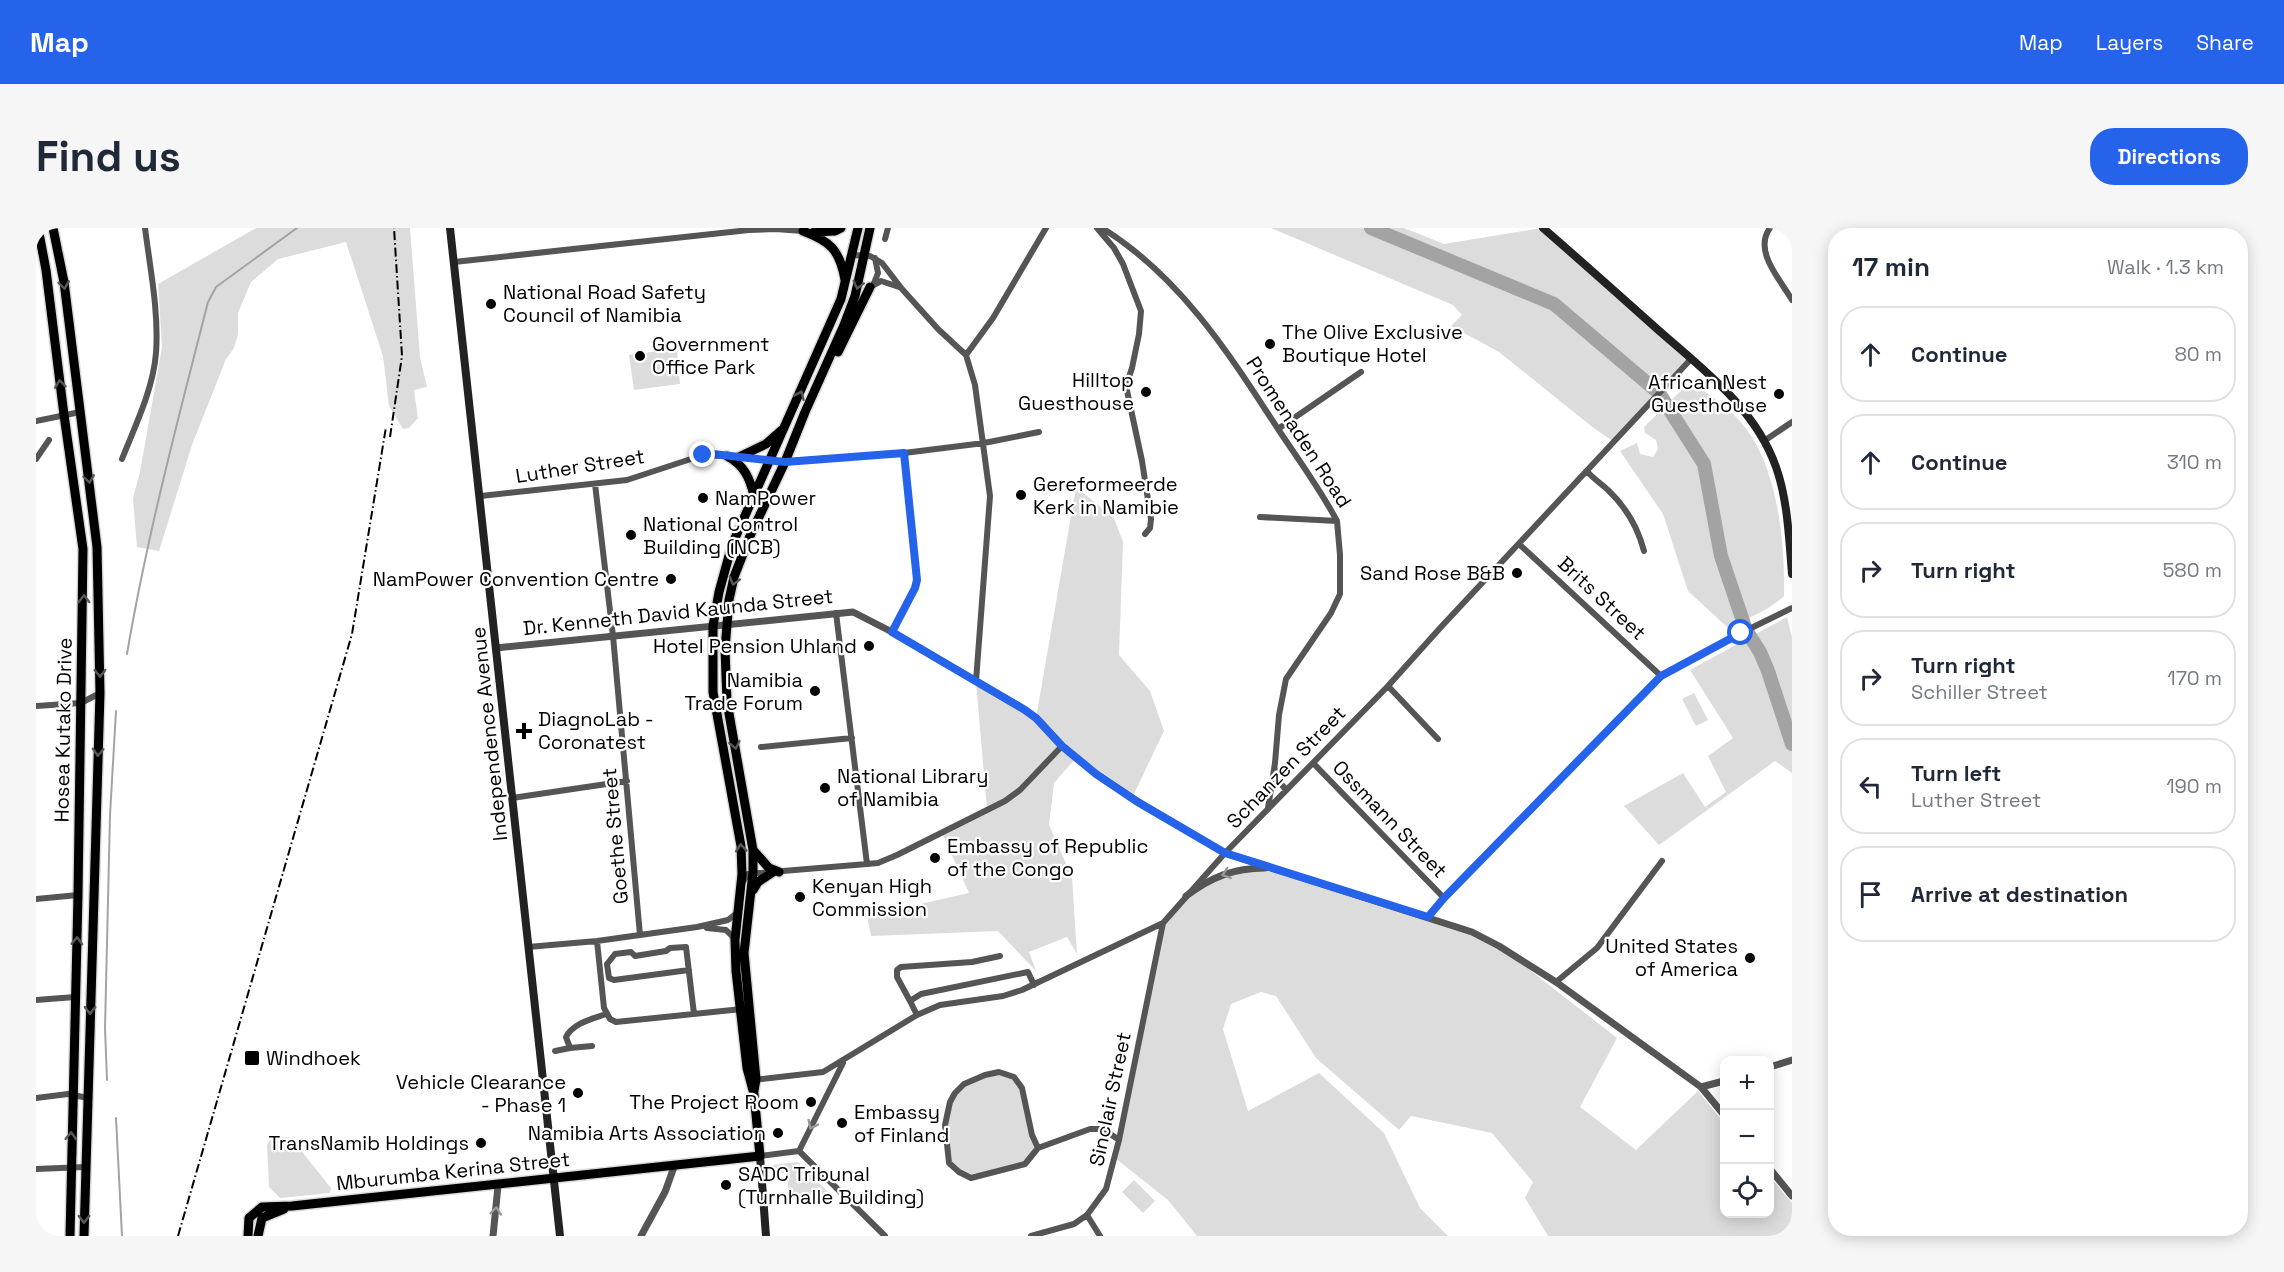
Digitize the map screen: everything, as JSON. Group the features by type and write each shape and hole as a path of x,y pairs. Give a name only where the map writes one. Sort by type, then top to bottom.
{"main road":[{"name":"Hosea Kutako Drive","path":"38,228 46,270 83,549 70,1236"},
{"name":"Hosea Kutako Drive","path":"53,228 64,282 98,547 100,693 84,1236"},
{"name":"Independence Avenue","path":"450,228 560,1236"},
{"path":"803,231 821,232 841,228"},
{"path":"766,1236 753,1080 744,1009 736,971 735,940 741,887 738,825 713,692 714,626 719,592 732,545 829,330 845,285 858,228"},
{"path":"744,1009 744,945 751,897 753,850 727,702 726,624 734,577 740,560 785,462 855,296 870,228"},
{"path":"1543,228 1726,390 1743,410 1764,441 1776,466 1790,512 1792,574"},
{"path":"803,231 822,238 835,252 843,268 845,285"},
{"path":"805,412 814,404 870,287"},
{"path":"739,457 766,444 785,428"},
{"path":"727,456 747,473 754,496"},
{"path":"751,897 754,886 776,872 769,868 753,850"},
{"name":"Mburumba Kerina Street","path":"292,1206 498,1186 760,1156"},
{"path":"248,1236 247,1223 250,1215 262,1207 292,1206"},
{"path":"258,1236 262,1218 292,1206"}],"street":[{"path":"122,459 143,406 156,355 156,326 145,228"},
{"path":"885,238 888,228"},
{"path":"966,355 993,318 1046,228"},
{"path":"1097,228 1118,256 1141,311 1140,334 1126,386 1142,461 1151,519 1150,528 1145,534"},
{"name":"Promenaden Road","path":"1102,228 1141,257 1181,296 1229,354 1337,521 1340,594 1331,613 1286,679 1279,715 1268,808"},
{"path":"1770,228 1764,238 1766,255 1792,300"},
{"path":"454,262 696,232 775,229 803,231"},
{"path":"853,255 875,258 882,262 902,289 966,355 975,385 989,481 990,515 976,681"},
{"path":"870,287 878,273 875,258"},
{"path":"870,287 876,282 886,281 902,289"},
{"name":"Schanzen Street","path":"753,1080 823,1072 917,1015 940,1005 1003,996 1034,985 1163,923 1225,853 1388,686 1691,359"},
{"path":"1278,429 1361,372"},
{"path":"36,421 80,412"},
{"path":"1764,441 1792,422"},
{"name":"Luther Street","path":"481,496 627,480 703,455 785,462 904,453 984,443 1038,432"},
{"path":"36,459 49,440"},
{"path":"892,632 917,580 904,453"},
{"path":"1587,471 1609,491 1628,514 1639,534 1644,551"},
{"name":"Goethe Street","path":"595,484 613,636 640,935"},
{"path":"1260,517 1337,521"},
{"name":"Brits Street","path":"1519,544 1661,676"},
{"path":"1428,917 1661,676 1792,608"},
{"name":"Dr. Kenneth David Kaunda Street","path":"496,648 853,612 892,632 1036,718 1062,746 1096,774 1136,801 1225,853 1428,917 1486,938 1556,982 1701,1088 1721,1110"},
{"path":"836,613 867,864"},
{"path":"1388,686 1438,739"},
{"path":"36,706 81,703 100,693"},
{"path":"761,747 852,738"},
{"path":"741,887 744,878 753,872 867,864 897,855 1005,801 1020,790 1062,746"},
{"name":"Promenaden Road","path":"1275,763 1277,779 1286,790"},
{"name":"Ossmann Street","path":"1313,763 1444,898"},
{"path":"512,798 627,781"},
{"path":"1556,982 1597,948 1662,861"},
{"path":"1186,896 1202,884 1227,872 1245,868 1271,868"},
{"path":"36,899 78,895"},
{"path":"528,947 597,941 698,927 728,920 739,911"},
{"name":"Sinclair Street","path":"1031,1236 1074,1224 1087,1215 1107,1189 1163,923"},
{"path":"698,927 726,930 735,940"},
{"path":"597,941 608,1016 616,1022 744,1009"},
{"path":"689,970 614,980 609,978 607,964 615,954 631,952 635,956 684,946 687,949 694,1014"},
{"path":"917,1015 897,977 898,968 972,962 1000,956"},
{"path":"910,1001 921,994 1028,972 1034,985"},
{"path":"36,1000 75,997"},
{"path":"570,1048 566,1037 568,1032 580,1024 608,1016"},
{"path":"555,1051 592,1046"},
{"path":"1774,1066 1792,1060"},
{"path":"799,1151 843,1061"},
{"path":"1038,1148 1032,1135 1022,1088 1014,1077 999,1072 985,1075 964,1084 954,1093 945,1125 949,1163 959,1172 971,1178 1025,1164 1038,1148 1090,1130 1103,1129 1119,1140"},
{"path":"1701,1088 1720,1082"},
{"path":"36,1098 73,1095 88,1098"},
{"path":"760,1156 799,1151"},
{"path":"799,1151 885,1236"},
{"path":"36,1169 85,1167"},
{"path":"641,1236 665,1192 674,1167"},
{"path":"1774,1174 1792,1196"},
{"path":"493,1236 498,1186"},
{"path":"1087,1215 1100,1236"}],"shaded area":[{"path":"256,228 410,228 420,357 427,387 414,390 418,418 409,428 403,429 389,406 383,356 346,242 278,259 251,282 238,313 238,334 234,348 226,359 192,445 159,551 137,547 133,498 140,472 162,347 158,284"},
{"path":"1271,228 1404,228 1444,244 1542,228 1691,359 1614,442 1499,352 1451,326 1462,315 1453,305"},
{"path":"674,349 677,351 680,384 634,390 629,355"},
{"path":"1691,381 1721,403 1751,435 1770,478 1780,527 1784,596 1750,618 1727,627 1688,591 1663,514 1620,451 1637,443 1640,454 1653,457 1658,449 1656,440 1645,433 1644,427"},
{"path":"1076,487 1114,518 1123,542 1119,655 1150,691 1164,731 1132,798 1076,758 1054,783 1049,825 1072,877 1077,954 1067,937 1029,952 1036,971 998,931 871,936 867,916 969,893 942,833 987,810 976,681 1036,718"},
{"path":"1787,617 1792,637 1792,773 1775,761 1659,845 1624,806 1683,773 1705,807 1726,792 1708,756 1733,738 1690,670"},
{"path":"1694,693 1708,720 1696,726 1682,699"},
{"path":"1271,868 1472,932 1499,946 1617,1038 1580,1107 1636,1150 1698,1091 1720,1118 1720,1218 1774,1218 1774,1182 1792,1203 1792,1236 1548,1236 1525,1198 1533,1182 1492,1133 1411,1116 1399,1130 1316,1058 1276,996 1261,992 1231,1004 1223,1029 1248,1111 1319,1073 1384,1133 1420,1208 1448,1236 1197,1236 1168,1200 1115,1158 1163,923 1186,896 1227,872"},
{"path":"999,1072 1019,1082 1038,1148 1025,1164 971,1178 949,1163 947,1110 956,1091 964,1084"},
{"path":"291,1138 331,1188 330,1193 280,1198 269,1187 267,1145 271,1139"},
{"path":"798,1162 832,1196 789,1198 787,1173 774,1173 773,1165"},
{"path":"1134,1180 1155,1201 1143,1213 1122,1192"}],"waterway":[{"path":"127,654 174,434 208,302 216,287 297,228"},
{"path":"1371,228 1554,304 1659,393 1704,464 1721,556 1746,630 1760,652 1768,671 1792,744"},
{"path":"107,1080 105,1028 110,815 116,711"},
{"path":"116,1118 122,1236"}],"railway":[{"path":"390,437 402,356 394,228"},
{"path":"178,1236 352,634 386,427"}],"place":[{"name":"National Road Safety Council of Namibia","path":"491,304"},
{"name":"The Olive Exclusive Boutique Hotel","path":"1270,344"},
{"name":"Government Office Park","path":"640,356"},
{"name":"Hilltop Guesthouse","path":"1146,392"},
{"name":"African Nest Guesthouse","path":"1779,394"},
{"name":"Gereformeerde Kerk in Namibie","path":"1021,495"},
{"name":"NamPower","path":"703,498"},
{"name":"National Control Building (NCB)","path":"631,535"},
{"name":"Sand Rose B&B","path":"1517,573"},
{"name":"NamPower Convention Centre","path":"671,579"},
{"name":"Hotel Pension Uhland","path":"869,646"},
{"name":"Namibia Trade Forum","path":"815,691"},
{"name":"DiagnoLab - Coronatest","path":"524,731"},
{"name":"National Library of Namibia","path":"825,788"},
{"name":"Embassy of Republic of the Congo","path":"935,858"},
{"name":"Kenyan High Commission","path":"800,897"},
{"name":"United States of America","path":"1750,958"},
{"name":"Windhoek","path":"252,1058"},
{"name":"Vehicle Clearance - Phase 1","path":"578,1093"},
{"name":"The Project Room","path":"811,1102"},
{"name":"Embassy of Finland","path":"842,1123"},
{"name":"Namibia Arts Association","path":"778,1133"},
{"name":"TransNamib Holdings","path":"481,1143"},
{"name":"SADC Tribunal (Turnhalle Building)","path":"726,1185"}],"route":[{"path":"703,455 713,454 785,462 904,453 917,580 892,632 1025,710 1036,718 1062,746 1096,774 1136,801 1225,853 1428,917 1661,676 1741,633"}]}
